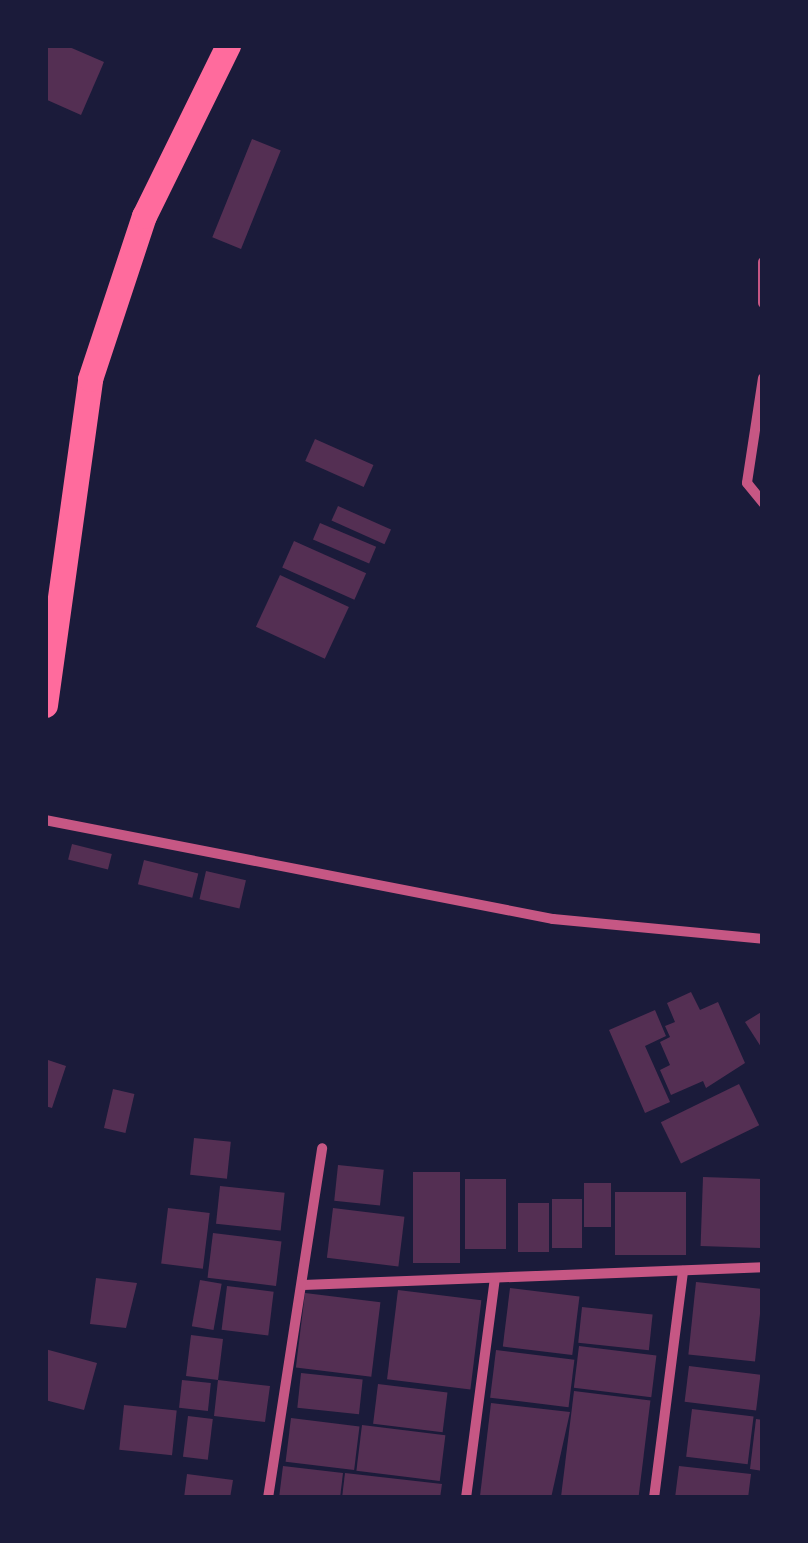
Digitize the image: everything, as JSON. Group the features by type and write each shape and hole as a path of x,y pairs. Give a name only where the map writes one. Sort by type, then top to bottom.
{"highway":[{"path":"45,705 90,379 144,216 228,45"}],"street":[{"path":"763,262 763,303"},
{"path":"763,378 747,484 763,504"},
{"path":"45,820 553,918 763,938"},
{"path":"268,1498 322,1148"},
{"path":"303,1285 763,1267"},
{"path":"654,1498 683,1270"},
{"path":"466,1498 495,1278"}],"building":[{"path":"45,45 67,46 104,62 81,115 45,99"},
{"path":"252,139 281,151 241,249 212,237"},
{"path":"315,439 373,465 364,487 305,461"},
{"path":"338,506 391,530 384,544 331,521"},
{"path":"320,523 376,547 369,563 313,540"},
{"path":"294,541 366,573 354,600 282,567"},
{"path":"280,575 349,607 325,659 256,627"},
{"path":"72,844 112,854 108,869 68,860"},
{"path":"144,860 198,874 192,898 138,884"},
{"path":"206,871 246,880 239,908 199,899"},
{"path":"691,992 700,1010 718,1002 745,1063 706,1088 703,1081 671,1095 660,1070 670,1065 660,1042 670,1037 665,1026 675,1022 667,1003"},
{"path":"655,1010 666,1036 645,1046 670,1102 645,1113 609,1030"},
{"path":"763,1011 763,1050 745,1022"},
{"path":"45,1059 66,1066 52,1108 45,1106"},
{"path":"739,1084 759,1125 681,1163 661,1122"},
{"path":"113,1089 134,1094 125,1133 104,1128"},
{"path":"194,1138 231,1142 227,1179 190,1175"},
{"path":"338,1165 384,1170 380,1206 334,1201"},
{"path":"413,1172 460,1172 460,1263 413,1263"},
{"path":"703,1177 763,1179 761,1248 701,1246"},
{"path":"465,1179 506,1179 506,1249 465,1249"},
{"path":"584,1183 611,1183 611,1227 584,1227"},
{"path":"220,1186 285,1193 281,1231 216,1224"},
{"path":"615,1192 686,1192 686,1255 615,1255"},
{"path":"552,1199 582,1199 582,1248 552,1248"},
{"path":"518,1203 549,1203 549,1252 518,1252"},
{"path":"168,1208 210,1213 203,1269 161,1264"},
{"path":"333,1208 404,1217 398,1266 327,1258"},
{"path":"213,1233 281,1241 276,1286 208,1278"},
{"path":"96,1278 137,1283 126,1328 90,1324"},
{"path":"200,1280 222,1284 214,1330 192,1326"},
{"path":"696,1282 763,1289 755,1362 688,1355"},
{"path":"227,1286 274,1292 268,1335 222,1330"},
{"path":"510,1288 579,1297 572,1355 503,1347"},
{"path":"398,1290 481,1300 470,1390 387,1379"},
{"path":"305,1293 380,1302 371,1377 296,1367"},
{"path":"582,1307 653,1314 649,1350 578,1343"},
{"path":"191,1335 223,1339 218,1380 186,1376"},
{"path":"579,1346 656,1356 651,1397 574,1388"},
{"path":"45,1349 97,1363 84,1410 45,1400"},
{"path":"496,1350 574,1360 569,1407 490,1398"},
{"path":"689,1366 760,1375 756,1411 685,1402"},
{"path":"301,1373 363,1379 359,1414 297,1408"},
{"path":"182,1380 211,1383 208,1411 179,1408"},
{"path":"218,1380 270,1386 265,1422 214,1416"},
{"path":"378,1384 447,1393 443,1432 373,1424"},
{"path":"574,1391 650,1400 638,1498 561,1498"},
{"path":"491,1403 570,1412 551,1498 480,1496"},
{"path":"124,1405 177,1411 172,1455 119,1450"},
{"path":"692,1409 754,1417 748,1464 686,1457"},
{"path":"188,1416 213,1419 208,1460 183,1457"},
{"path":"291,1418 359,1426 354,1470 286,1462"},
{"path":"756,1419 763,1420 763,1471 750,1469"},
{"path":"362,1425 445,1435 440,1481 356,1471"},
{"path":"283,1466 343,1473 340,1498 279,1498"},
{"path":"679,1466 751,1474 748,1498 675,1498"},
{"path":"345,1473 442,1484 440,1498 342,1498"},
{"path":"187,1474 233,1480 230,1498 184,1498"}]}
